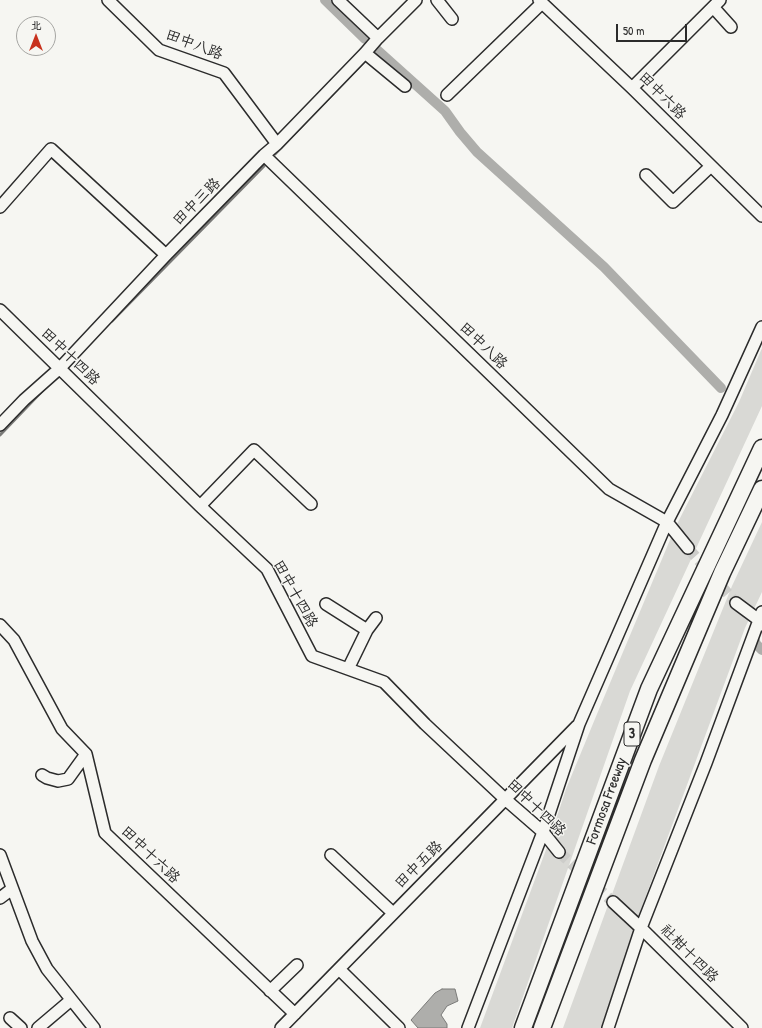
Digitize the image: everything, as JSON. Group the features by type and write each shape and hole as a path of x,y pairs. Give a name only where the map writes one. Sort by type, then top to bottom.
{"highway":[{"name":"Formosa Freeway","path":"523,1028 649,689 762,448"},
{"name":"Formosa Freeway","path":"542,1028 644,760 722,574 762,489"}],"street":[{"name":"田中八路","path":"108,0 159,50 224,73 277,144"},
{"path":"338,0 378,38"},
{"name":"田中三路","path":"0,425 24,400 60,368 166,255 264,155 277,144 416,0"},
{"path":"437,0 452,19"},
{"path":"448,95 541,2"},
{"name":"田中六路","path":"541,2 632,88 762,216"},
{"path":"632,88 716,4 731,27"},
{"path":"365,53 405,86"},
{"path":"0,207 51,149 166,255"},
{"name":"田中八路","path":"264,155 609,489 667,522 688,548"},
{"path":"646,175 673,202 711,166"},
{"name":"田中十四路","path":"0,310 200,506 267,569 312,656 384,682 425,724 505,799 543,832 560,852"},
{"path":"468,1028 543,832 579,724 667,522 722,415 762,327"},
{"path":"200,506 254,450 311,504"},
{"path":"608,1028 641,928 761,619 736,603"},
{"path":"326,604 367,630"},
{"path":"348,669 367,630 376,618"},
{"path":"0,625 14,640 62,729 86,754 68,779 58,781 42,775"},
{"name":"田中五路","path":"281,1028 579,724"},
{"name":"田中十六路","path":"86,754 105,833 295,1014"},
{"path":"0,855 32,941 47,969 94,1028"},
{"path":"331,855 393,913"},
{"path":"0,898 12,889"},
{"name":"社柑十四路","path":"613,902 742,1028"},
{"path":"270,991 297,965"},
{"path":"339,969 400,1028"},
{"path":"38,1028 71,1000"},
{"path":"10,1018 22,1028"}],"shaded area":[{"path":"762,348 762,406 630,691 512,1028 480,1028 547,847 566,789 597,714 675,528 739,402"},
{"path":"762,522 762,592 745,628 640,912 601,1028 563,1028 659,766 732,586"},
{"path":"442,989 455,989 458,1001 447,1006 441,1015 447,1024 447,1028 418,1028 411,1020 435,993"}],"waterway":[{"path":"325,0 365,39"},
{"path":"376,49 445,111 477,152 604,267 721,388"},
{"path":"275,154 364,62"},
{"path":"112,321 264,166"},
{"path":"0,435 47,386"},
{"path":"755,641 762,650"}],"tunnel":[{"path":"688,548 736,603"},
{"path":"559,852 613,902"}]}
